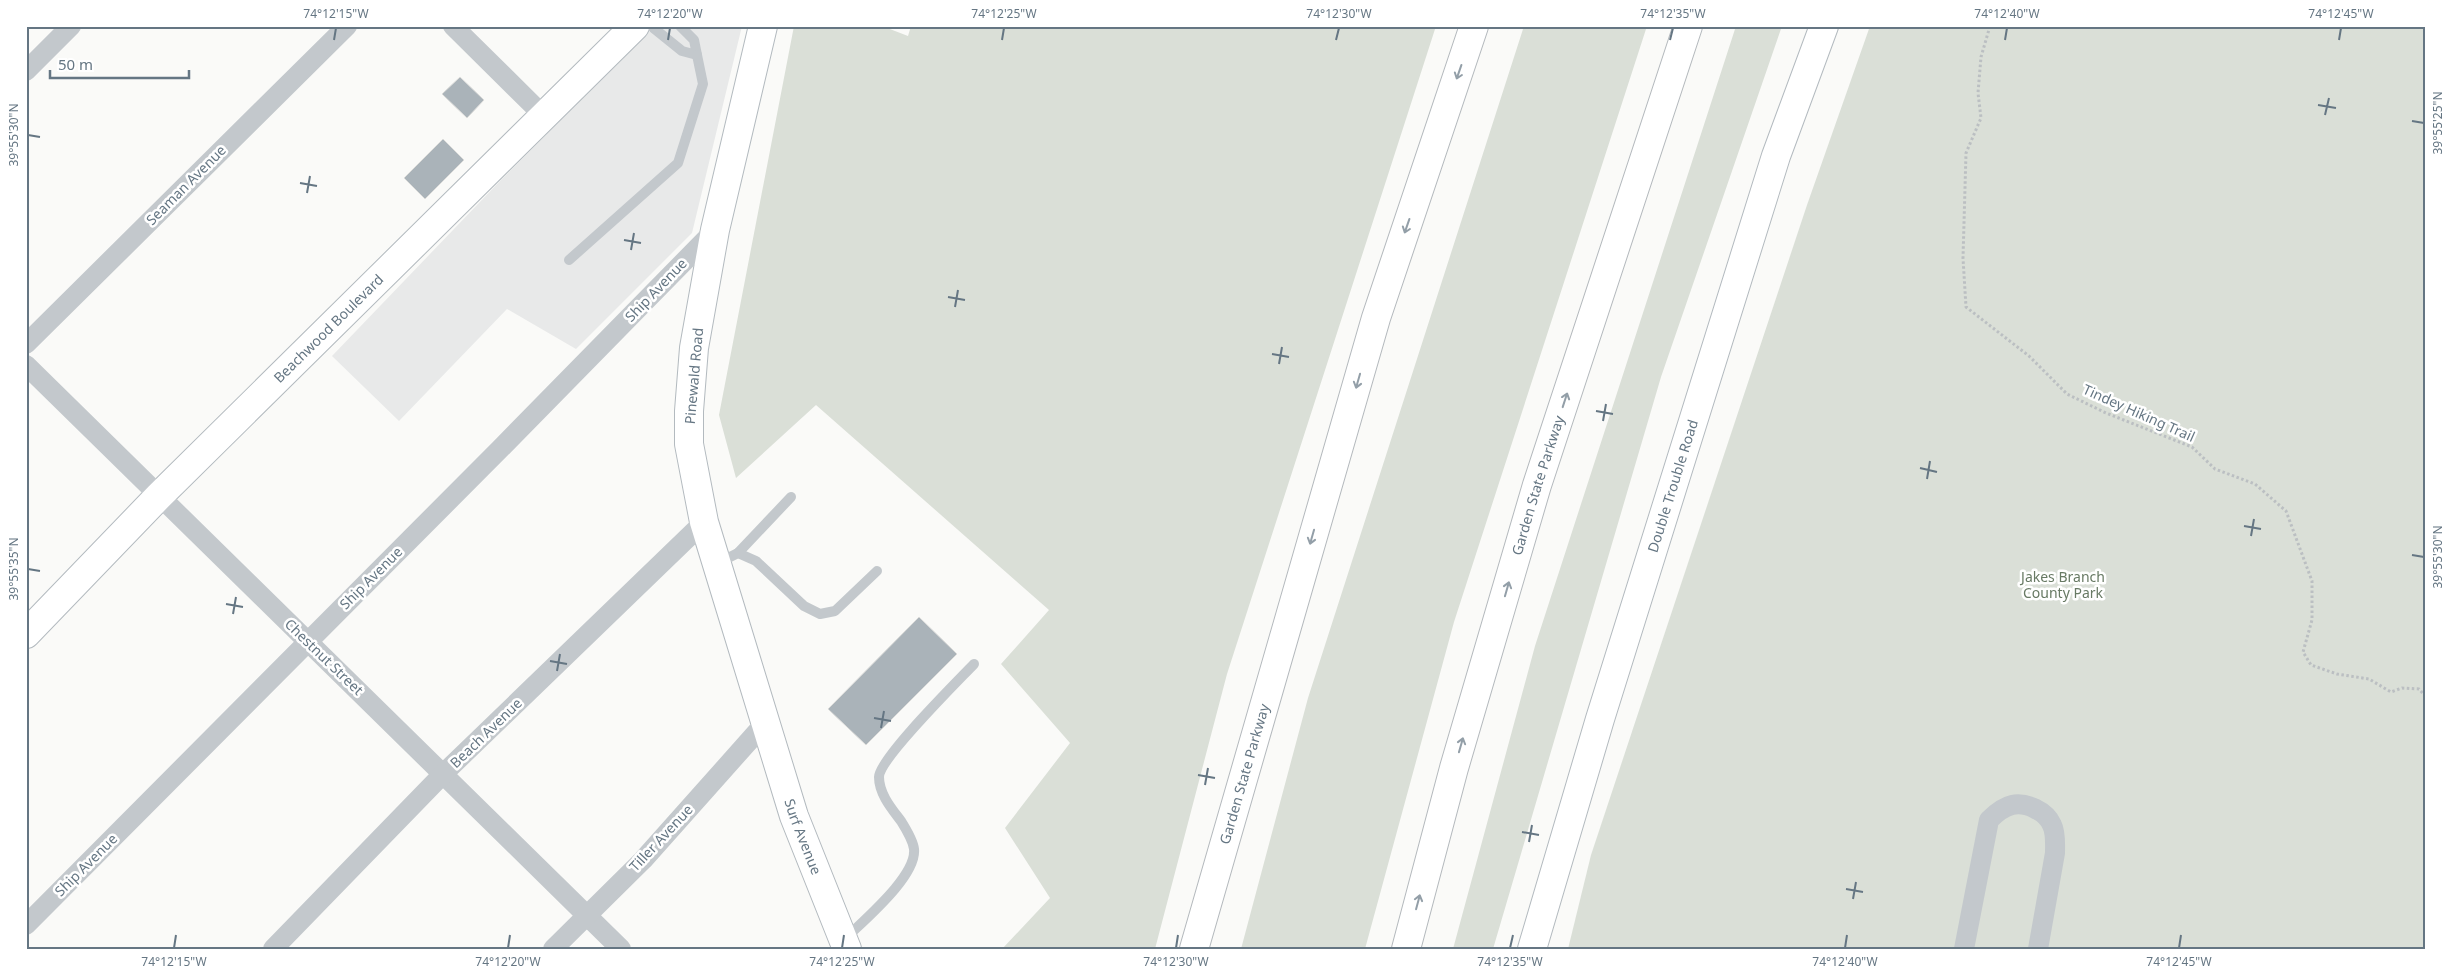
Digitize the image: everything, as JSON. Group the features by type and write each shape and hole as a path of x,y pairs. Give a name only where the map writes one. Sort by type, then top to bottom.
{"main road":[{"name":"Beachwood Boulevard","path":"26,634 159,496 636,26"},
{"name":"Pinewald Road","path":"763,26 715,230 694,348 689,411 689,444 704,522 728,558 766,723"},
{"name":"Garden State Parkway","path":"1194,949 1376,318 1474,26"},
{"name":"Garden State Parkway","path":"1406,949 1454,768 1538,485 1688,26"},
{"name":"Double Trouble Road","path":"1532,949 1600,719 1774,165 1824,26"},
{"name":"Surf Avenue","path":"766,723 794,816 842,946"}],"street":[{"path":"26,71 71,26"},
{"name":"Seaman Avenue","path":"26,344 346,26"},
{"path":"452,26 544,116"},
{"name":"Ship Avenue","path":"26,925 715,230"},
{"name":"Chestnut Street","path":"26,365 621,949"},
{"name":"Beach Avenue","path":"272,949 443,774 704,522"},
{"name":"Tiller Avenue","path":"553,949 643,860 766,723"},
{"path":"1964,949 1989,820 2000,810 2012,805 2030,806 2044,814 2052,824 2055,837 2055,853 2038,949"}],"lane":[{"path":"651,26 682,51 697,55"},
{"path":"569,260 678,163 703,84 694,40 680,26"},
{"path":"728,558 791,497"},
{"path":"728,558 756,561 804,606 820,614 834,611 877,571"},
{"path":"842,946 903,878 913,856 914,849 906,829 883,792 879,776 889,756 974,664"}],"path":[{"name":"Tindey Hiking Trail","path":"1990,26 1981,57 1978,93 1981,118 1966,153 1963,258 1966,307 2029,356 2067,394 2106,413 2192,447 2215,469 2255,484 2286,511 2312,581 2312,620 2303,652 2311,665 2337,674 2369,679 2391,692 2402,688 2419,689 2426,697"}],"shaded area":[{"path":"655,26 742,26 692,233 576,349 507,309 399,421 332,356 502,179"}],"green space":[{"path":"794,26 882,26 908,36 911,26 1436,26 1227,674 1155,949 1002,949 1050,898 1005,828 1070,743 1001,664 1049,610 816,405 736,478 719,415"},
{"path":"1524,26 1647,26 1454,622 1365,949 1241,949 1308,698"},
{"path":"1736,26 1782,26 1661,377 1493,949 1453,949 1535,646"},
{"name":"Jakes Branch County Park","path":"1870,26 2426,26 2426,949 1568,949 1591,855 1807,205"}],"building":[{"path":"460,77 484,100 467,118 442,94"},
{"path":"443,139 464,160 425,199 404,178"},
{"path":"919,617 957,654 866,745 828,709"}]}
